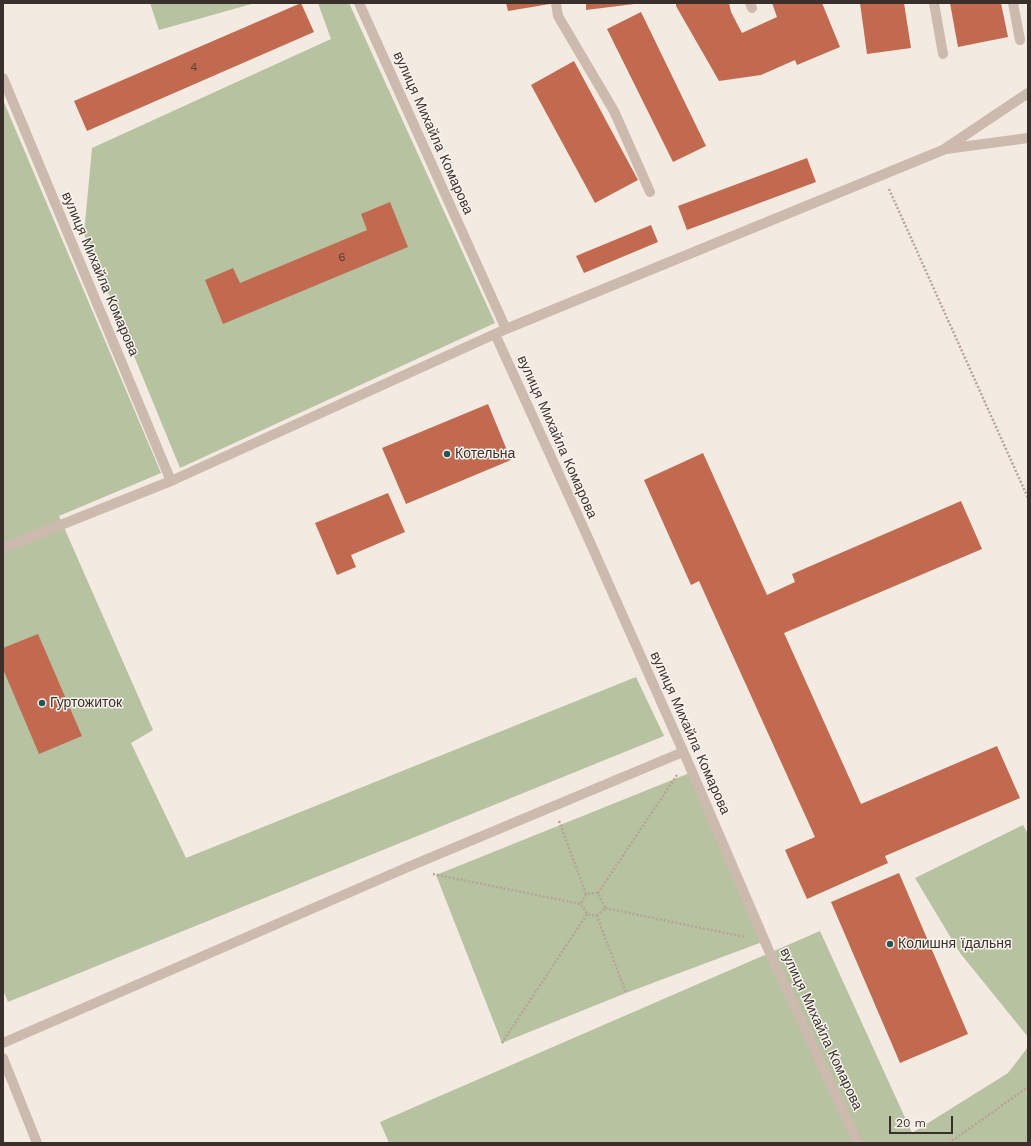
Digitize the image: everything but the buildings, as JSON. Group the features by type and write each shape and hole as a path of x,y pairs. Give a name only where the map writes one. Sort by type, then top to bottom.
{"street":[{"name":"вулиця Михайла Комарова","path":"359,3 506,329"},
{"path":"556,3 558,16 614,111 650,192"},
{"path":"934,3 943,54"},
{"path":"1013,3 1020,40"},
{"name":"вулиця Михайла Комарова","path":"3,78 171,481"},
{"path":"3,548 171,481 506,329 942,150 1028,93"},
{"path":"942,150 1028,138"},
{"name":"вулиця Михайла Комарова","path":"495,334 685,756 765,941 858,1143"},
{"path":"3,1043 408,867 554,806 685,756"},
{"path":"3,1058 38,1143"}],"path":[{"path":"882,174 1028,498"},
{"path":"586,894 598,892 685,756"},
{"path":"554,806 586,894 581,904"},
{"path":"408,867 436,875 581,904 587,914 597,916"},
{"path":"598,892 605,908"},
{"path":"605,908 765,941"},
{"path":"597,916 605,908"},
{"path":"502,1044 587,914"},
{"path":"597,916 626,993"},
{"path":"949,1143 1028,1087"}],"green space":[{"path":"150,3 255,3 159,30"},
{"path":"318,3 349,3 495,323 180,468 84,234 92,148 331,39"},
{"path":"3,100 161,473 59,516 153,730 131,743 186,858 636,677 664,736 8,1002 3,990"},
{"path":"692,772 765,941 626,993 502,1043 436,875"},
{"path":"1023,825 1028,834 1028,1037 960,953 915,878"},
{"path":"820,931 912,1133 1008,1073 1028,1047 1028,1143 389,1143 380,1122"}],"place":[{"name":"Котельна","path":"447,454"},
{"name":"Гуртожиток","path":"42,703"},
{"name":"Колишня їдальня","path":"890,944"}]}
